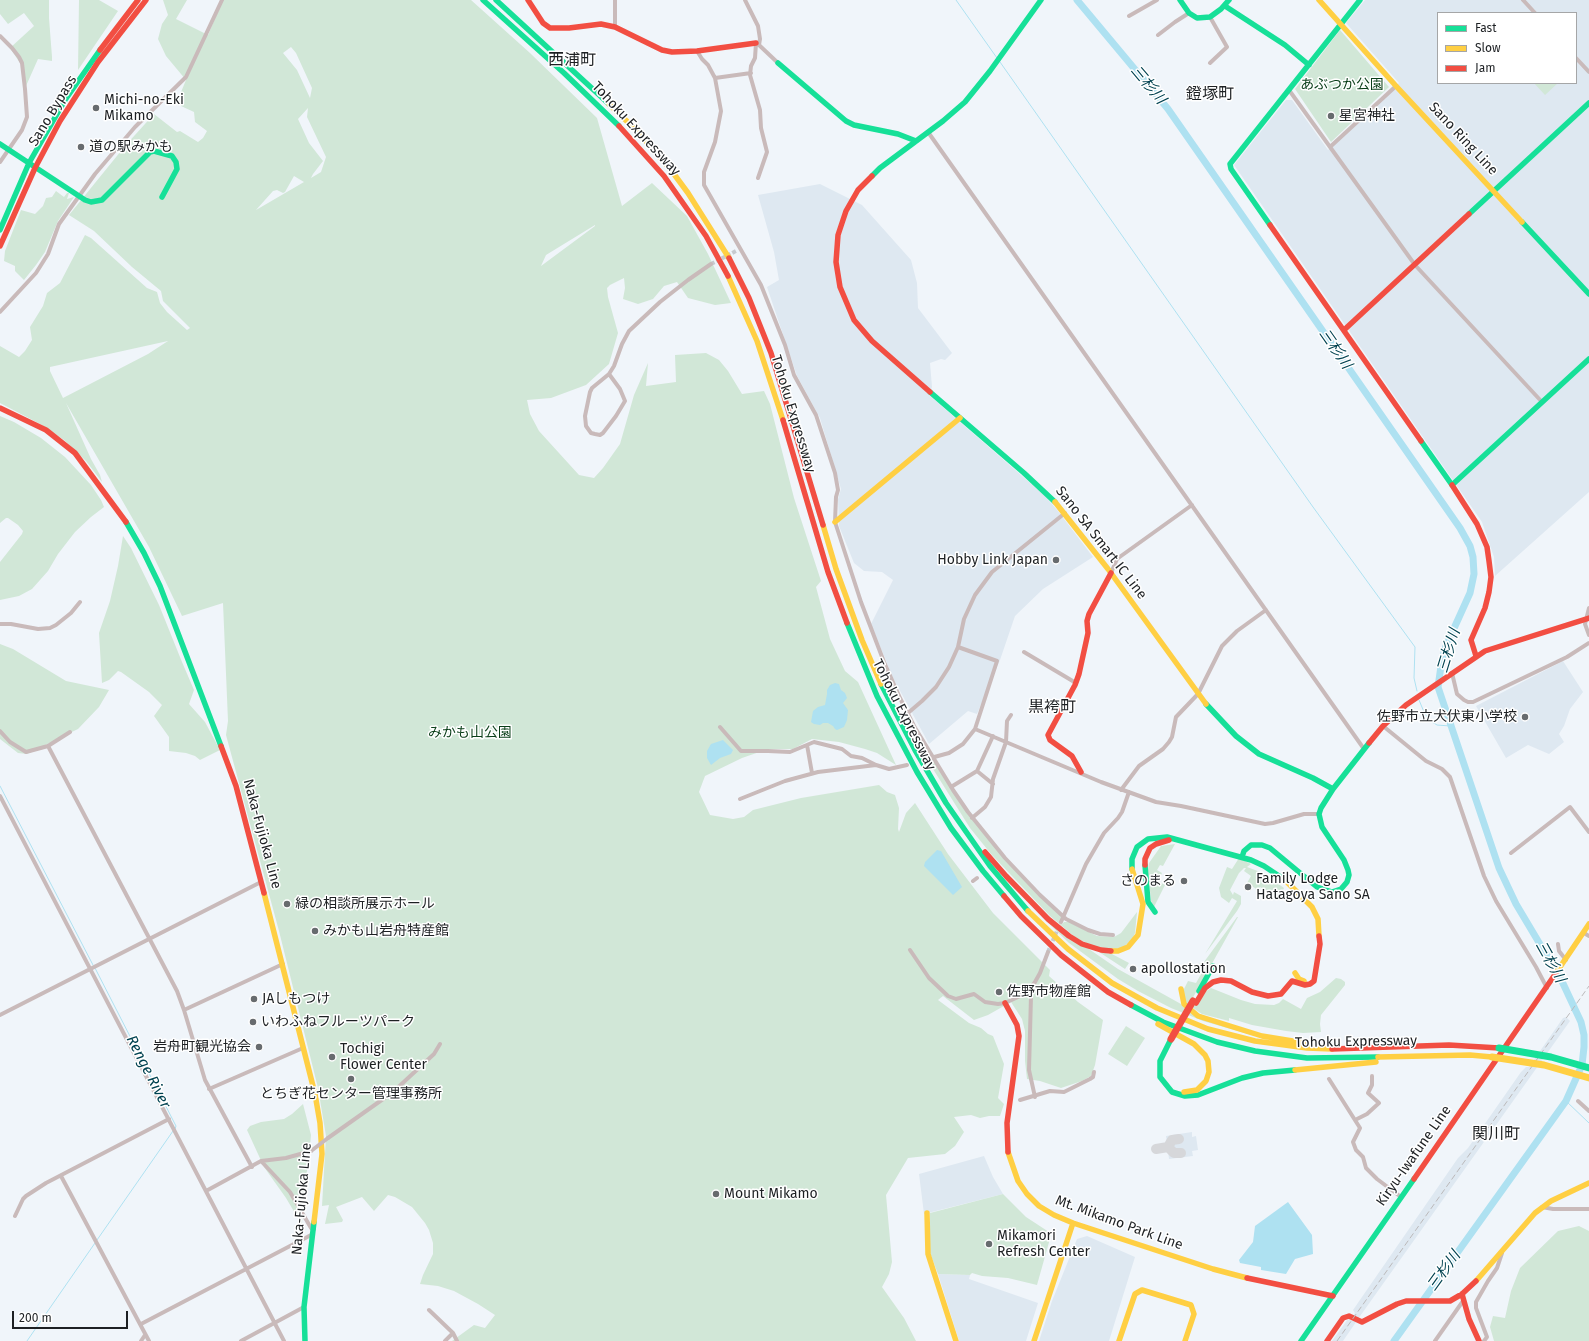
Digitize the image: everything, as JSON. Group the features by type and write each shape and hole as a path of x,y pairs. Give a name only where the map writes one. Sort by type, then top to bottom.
{"main road":[{"name":"Sano Bypass","path":"0,230 29,163 73,88 111,34 138,0"},
{"name":"Sano Bypass","path":"0,246 35,168 62,119 98,62 146,0"},
{"name":"Tohoku Expressway","path":"483,0 564,72 625,132 664,176 706,236 731,282 757,341 778,404 830,579 865,669 894,730 917,772 952,828 994,886 1020,916 1050,946 1097,984 1137,1008 1168,1024 1204,1038 1255,1051 1291,1056 1323,1058 1426,1054 1470,1055 1544,1065 1589,1078"},
{"name":"Tohoku Expressway","path":"496,0 570,67 637,131 671,170 688,193 726,252 749,298 771,353 836,569 862,640 902,726 958,822 1001,880 1044,926 1079,958 1126,992 1179,1018 1208,1029 1238,1037 1292,1047 1349,1049 1449,1045 1499,1048 1551,1056 1589,1068"},
{"path":"528,0 534,12 543,23 554,30 595,24 615,27 662,50 672,52 697,51 758,44"},
{"name":"Sano SA Smart IC Line","path":"1041,0 994,66 964,102 928,132 871,175 852,200 838,235 836,256 840,287 850,313 866,334 960,418 1044,490 1065,513 1111,573 1198,694 1219,720 1250,748 1270,760 1313,778 1332,789"},
{"path":"1180,0 1189,13 1197,18 1210,17 1227,3 1285,45 1309,65"},
{"name":"Sano Ring Line","path":"1319,0 1396,86 1589,294"},
{"path":"1360,0 1230,166 1452,485 1477,524 1487,547 1491,577 1485,608 1471,640 1476,656"},
{"path":"778,63 846,121 854,125 898,134 916,141"},
{"path":"1344,330 1589,103"},
{"path":"0,144 35,168 91,202 102,200 147,154 154,151 172,156 176,162 175,172 162,196"},
{"path":"1452,485 1589,359"},
{"name":"Naka-Fujioka Line","path":"0,408 46,430 61,440 75,453 130,527 144,553 170,610 234,780 283,964 318,1107 322,1154 304,1307 305,1341"},
{"path":"835,522 960,418"},
{"path":"1081,772 1081,769 1072,756 1048,737 1048,735 1076,683 1088,633 1087,621 1089,614 1111,573"},
{"path":"1242,856 1244,851 1251,846 1262,845 1270,848 1317,887 1332,892 1340,889 1347,882 1349,874 1348,870 1344,860 1322,827 1319,814 1332,789 1383,726 1406,705 1476,656 1508,642 1587,619"},
{"path":"958,822 1006,876 1048,919 1082,944 1101,950 1114,951 1123,949 1131,944 1138,935 1143,904 1132,869 1132,858 1134,852 1143,842 1148,839 1160,837 1242,856 1264,866 1274,873 1295,889 1312,906 1318,919 1320,944 1314,981 1310,984 1304,984 1294,980 1289,983 1281,994 1268,996 1252,992 1232,981 1221,980 1213,982 1205,988 1194,1002"},
{"path":"1155,912 1148,902 1145,865 1147,854 1156,844 1174,840"},
{"path":"1564,962 1586,934 1589,924"},
{"path":"1295,974 1303,981 1308,980 1312,976 1319,936"},
{"name":"Kiryu-Iwafune Line","path":"1301,1341 1564,962"},
{"path":"1213,966 1160,1061 1160,1077 1172,1092 1185,1096 1198,1095 1242,1078 1263,1073 1392,1060 1426,1054"},
{"path":"1097,984 1106,995 1120,1004 1198,1046 1208,1061 1209,1072 1206,1081 1197,1090 1189,1092 1180,1091 1169,1084 1164,1077 1164,1060 1172,1040"},
{"path":"1182,989 1181,993 1186,1008 1198,1016 1245,1031 1278,1039 1294,1042 1335,1045 1349,1049"},
{"name":"Mt. Mikamo Park Line","path":"1005,1003 1017,1025 1019,1036 1008,1122 1007,1141 1010,1159 1018,1181 1027,1194 1039,1206 1054,1215 1073,1223 1231,1274 1332,1296"},
{"path":"1327,1341 1343,1318 1349,1316 1358,1322 1362,1322 1396,1304 1414,1300 1431,1302 1450,1301 1463,1298 1535,1212 1551,1201 1589,1183"},
{"path":"927,1213 928,1254 956,1341"},
{"path":"1034,1341 1073,1223"},
{"path":"1119,1341 1135,1294 1142,1290 1191,1305 1194,1314 1185,1341"},
{"path":"1463,1298 1473,1330 1479,1341"}],"street":[{"path":"0,312 36,273 48,254 59,224 108,157 135,126 186,77 222,0"},
{"path":"615,0 615,27"},
{"path":"745,0 758,26 760,39 755,58 751,66 751,73 760,110 761,128 767,152 758,178"},
{"path":"1129,16 1157,0"},
{"path":"1523,0 1534,12"},
{"path":"1158,35 1189,13"},
{"path":"1210,17 1226,47 1210,63"},
{"path":"0,36 19,57 24,72 27,117 22,130 0,162"},
{"path":"758,44 778,63"},
{"path":"697,51 708,65 714,78 722,111 715,142 704,172 704,185 737,240 761,285 785,345 794,375 816,415 835,473 838,490 836,497 835,522 861,602 884,662 908,713 951,787 972,818 1005,858 1040,895 1063,916 1088,930 1100,934 1114,935"},
{"path":"1577,59 1589,72"},
{"path":"714,78 751,73"},
{"path":"1330,147 1396,86"},
{"path":"1289,90 1415,265 1542,402"},
{"path":"928,132 1364,749"},
{"path":"736,251 741,249"},
{"path":"609,374 620,389 624,401 616,416 600,435 591,432 586,426 585,411 591,390 609,374 614,366 622,344 634,326 688,280 712,264"},
{"path":"1111,573 1117,559 1120,556 1192,505"},
{"path":"908,713 936,687 949,667 958,647 964,619 975,595 992,572 1065,513"},
{"path":"0,624 11,624 38,630 50,628 71,613 80,602"},
{"path":"1589,608 1585,624 1589,635"},
{"path":"1121,790 1139,766 1166,746 1172,737 1174,720 1198,694 1222,646 1237,631 1266,610"},
{"path":"1452,673 1457,694 1464,700 1473,702 1567,657 1589,642"},
{"path":"927,759 949,753 963,744 975,729 997,661 958,647"},
{"path":"1024,652 1076,683"},
{"path":"972,818 980,812 991,797 996,771 1006,742 1007,721 1011,715"},
{"path":"1383,726 1426,762 1442,769 1450,777 1484,876 1496,901 1548,986"},
{"path":"720,727 741,751 790,752 814,742 842,749 851,756 870,761 876,765 889,769 907,765"},
{"path":"975,729 1121,790 1156,802 1260,823 1273,823 1304,814 1319,814"},
{"path":"0,731 2,738 26,752 48,746 70,732"},
{"path":"951,787 978,771 993,736"},
{"path":"807,745 812,773"},
{"path":"48,746 176,991 184,1010 202,1071 209,1089 252,1166"},
{"path":"740,799 778,783 812,773 876,765"},
{"path":"978,771 993,784"},
{"path":"1061,922 1086,864 1104,833 1122,812 1129,792"},
{"path":"0,796 93,968 173,1127 284,1341"},
{"path":"1511,853 1570,807 1589,832"},
{"path":"999,863 1005,858"},
{"path":"0,1015 261,882"},
{"path":"1558,944 1559,951 1564,962"},
{"path":"910,950 929,978 948,996 956,999 974,994 988,1003 1005,1003 1029,990 1040,973 1048,952"},
{"path":"184,1010 283,964"},
{"path":"1029,990 1031,996 1029,1070 1035,1097"},
{"path":"206,1191 261,1161 286,1158 311,1151 393,1092 434,1054 440,1044"},
{"path":"209,1089 303,1048"},
{"path":"1020,1100 1035,1097 1050,1091 1064,1092 1093,1077 1094,1072"},
{"path":"1355,1120 1367,1114 1379,1102 1368,1092 1372,1085 1372,1076"},
{"path":"1329,1079 1360,1128 1352,1142 1356,1150 1363,1157 1367,1170 1401,1198"},
{"path":"1578,1101 1589,1112"},
{"path":"15,1216 26,1196 169,1119"},
{"path":"140,1324 247,1269 314,1232 290,1192 261,1161"},
{"path":"61,1176 149,1341"},
{"path":"1542,1207 1553,1209 1589,1209"},
{"path":"1484,1341 1487,1337 1476,1308 1476,1302 1497,1268 1503,1250"},
{"path":"1435,1341 1463,1298"},
{"path":"241,1341 304,1307"},
{"path":"429,1310 453,1333 456,1341"},
{"path":"445,1341 453,1333"},
{"path":"141,1341 145,1335"}],"shaded area":[{"path":"1365,0 1589,0 1589,492 1495,576 1494,557 1482,522 1234,165 1286,100 1292,100 1328,150 1399,83 1346,23"},
{"path":"820,184 862,205 911,260 917,283 918,308 952,353 945,360 941,359 930,363 932,387 929,395 1044,495 1093,557 1043,589 1015,616 1000,660 977,714 968,711 929,744 893,678 871,624 893,580 882,572 864,571 854,563 839,526 838,499 841,489 820,418 797,376 767,287 779,280 774,252 758,195"},
{"name":"佐野市立犬伏東小学校","path":"1563,661 1583,692 1570,709 1564,726 1559,734 1564,742 1549,754 1528,745 1506,758 1476,706"},
{"path":"1566,1017 1570,1021 1358,1319 1353,1316 1355,1313 1353,1310 1458,1158 1468,1148 1521,1072 1526,1067 1529,1067 1563,1018"},
{"path":"1192,1132 1192,1137 1196,1136 1198,1150 1192,1151 1193,1156 1169,1159 1166,1136"},
{"path":"984,1156 993,1177 1003,1194 924,1214 919,1174"},
{"path":"1087,1236 1135,1257 1109,1341 1039,1341 1052,1301 1077,1239"},
{"path":"938,1274 970,1275 969,1279 1038,1303 1026,1341 959,1341"},
{"path":"1348,1319 1356,1322 1343,1341 1332,1341"}],"green space":[{"path":"0,0 49,0 52,61 38,59 26,86 24,69 10,48 34,26 24,13 8,24 0,14"},
{"path":"79,0 99,0 118,11 78,70"},
{"name":"みかも山公園","path":"163,0 187,0 176,19 208,35 223,0 471,0 530,53 597,118 622,206 652,183 687,216 708,254 731,303 715,305 688,298 677,282 664,286 653,299 638,304 623,299 625,288 624,278 610,285 607,288 608,297 618,333 609,364 586,385 551,398 527,400 530,414 539,431 579,475 594,478 620,444 634,395 648,363 646,386 676,382 675,355 706,353 719,360 728,371 742,394 764,391 770,404 794,498 821,581 816,587 830,639 845,671 858,682 896,765 877,753 839,742 812,739 793,749 768,749 742,758 705,776 699,792 710,815 733,819 744,817 753,810 801,798 879,785 887,792 895,795 899,808 899,832 906,813 915,803 948,854 993,913 1050,970 1049,976 1078,1002 1103,1020 1095,1065 1091,1076 1082,1081 1061,1088 1040,1081 1027,1079 1025,1061 1025,1031 1022,1019 1011,1002 988,1015 974,1020 943,996 938,1000 969,1023 981,1028 993,1036 1004,1064 998,1098 1004,1104 1000,1116 980,1118 971,1115 954,1117 964,1132 955,1146 945,1154 908,1158 886,1195 892,1262 889,1274 882,1287 904,1318 916,1341 452,1341 474,1325 485,1328 495,1315 454,1291 438,1286 420,1284 433,1254 433,1243 425,1223 412,1207 395,1197 388,1195 374,1211 362,1197 336,1207 343,1220 342,1222 325,1224 329,1205 322,1206 326,1136 318,1088 279,931 226,735 228,721 223,603 182,616 149,547 66,403 102,482 86,461 64,440 42,425 0,403 0,346 19,357 25,351 32,340 30,327 43,306 47,293 60,283 85,235 91,238 147,288 157,292 160,303 167,312 187,330 190,328 163,301 161,291 132,267 94,231 69,215 125,146 154,114 177,132 180,131 198,142 203,138 207,131 195,122 194,112 181,106 179,97 186,80 166,56 158,39 162,24 168,15","holes":["291,47 296,53 312,88 310,98 297,70 283,53","308,108 307,117 326,157 321,172 311,178 323,161 309,143 298,119","294,176 304,182 256,210 273,191 277,190 283,193","595,225 595,226 541,266 546,255","168,341 148,354 63,398 50,371 50,367"]},
{"name":"あぶつか公園","path":"1340,30 1389,87 1331,142 1295,89"},
{"path":"1535,84 1557,84 1545,95"},
{"path":"56,191 64,197 67,193 69,193 67,199 74,197 58,221 45,252 24,280 15,271 15,266 4,261 5,251 21,210 35,214 43,206 46,198 52,197"},
{"path":"0,416 14,422 41,438 65,457 91,485 104,507 75,532 58,554 48,571 32,589 19,596 0,600 0,562 23,531 18,525 8,518 0,523"},
{"path":"123,536 131,548 159,605 194,690 189,704 205,722 220,750 200,760 195,756 186,753 169,751 169,737 154,716 162,705 149,692 118,671 109,680 102,683 99,633 110,601"},
{"path":"0,644 13,649 66,681 109,690 99,707 78,729 27,754 18,753 0,739"},
{"path":"928,761 934,761 997,850 1062,916 1060,922 1062,924 1064,922 1069,922 1097,936 1114,937 1121,933 1137,912 1135,933 1133,938 1125,946 1115,950 1092,946 1075,937 1050,916 991,854 970,828"},
{"path":"1175,844 1163,866 1160,865 1157,870 1162,873 1158,881 1165,885 1154,907 1151,901 1148,870 1149,863 1161,846"},
{"path":"1239,858 1251,864 1247,867 1263,873 1284,888 1282,892 1278,890 1275,896 1260,887 1258,890 1247,883 1251,876 1244,871 1246,868 1244,868 1239,873 1230,890 1233,895 1234,892 1241,896 1241,904 1205,954 1237,901 1232,898 1229,903 1221,897 1219,888 1227,867 1232,869"},
{"path":"1041,916 1118,969 1181,1004 1185,1008 1255,1036 1203,1021 1171,1008 1138,991 1118,979 1069,943"},
{"path":"1237,917 1191,1001 1211,988 1255,1004 1274,1005 1283,999 1301,1009 1307,998 1320,992 1336,978 1341,979 1345,982 1345,985 1321,1015 1321,1032 1303,1033 1286,1031 1252,1025 1229,1018 1229,1021 1202,1014 1184,1002 1184,989 1188,981 1196,983 1204,969 1198,966 1200,963 1204,962"},
{"path":"1099,952 1112,954 1129,963 1125,969"},
{"path":"1126,1026 1145,1038 1127,1066 1108,1054"},
{"path":"303,1104 311,1135 303,1196 302,1225 286,1198 264,1167 247,1130 250,1126 261,1122 284,1119"},
{"name":"Mikamori Refresh Center","path":"1003,1194 1026,1217 1049,1232 1051,1235 1037,1285 1008,1278 982,1276 972,1273 970,1275 938,1274 930,1253 930,1213"},
{"path":"1579,1226 1589,1231 1589,1341 1494,1341 1490,1327 1493,1316 1505,1318 1511,1291 1520,1268 1558,1231"}],"water":[{"path":"835,683 839,684 841,690 845,693 847,698 843,703 848,710 847,720 844,727 837,730 828,723 823,723 820,725 811,722 813,711 818,707 825,705 827,690 830,685"},
{"path":"723,740 733,750 731,754 720,758 711,765 707,758 707,751 711,744"},
{"path":"937,850 941,851 962,887 953,895 924,866 925,862"},
{"path":"1288,1202 1312,1235 1313,1254 1295,1259 1286,1274 1261,1270 1261,1267 1240,1263 1239,1260 1253,1242 1255,1226"}],"waterway":[{"path":"956,0 997,58"},
{"name":"三杉川","path":"1077,0 1168,109 1460,528 1470,546 1473,557 1474,574 1470,593 1446,646 1442,659 1438,687 1499,868 1516,904 1547,956 1553,962 1581,1022 1584,1035 1584,1047 1582,1065 1566,1101 1394,1341"},
{"path":"1000,62 1313,507 1415,647 1414,678 1417,691"},
{"path":"1419,700 1429,720 1437,725 1450,726"},
{"name":"Renge River","path":"0,786 93,965"},
{"name":"Renge River","path":"95,968 176,1126 175,1129"},
{"path":"1566,1101 1589,1123"},
{"name":"Renge River","path":"97,1240 173,1131"},
{"name":"Renge River","path":"27,1341 95,1243"}],"taxiway":[{"path":"1168,1147 1172,1140 1179,1139"},
{"path":"1168,1147 1174,1153 1181,1153"},
{"path":"1156,1149 1168,1147"}],"tunnel":[{"path":"711,264 736,251"},
{"path":"1048,952 1059,926"}],"railway":[{"path":"1337,1341 1589,986"}],"traffic: fast":[{"path":"483,0 564,73 619,126"},
{"path":"496,0 609,104"},
{"path":"872,176 880,168 943,121 965,102 990,71 1041,0"},
{"path":"1180,0 1189,13 1197,18 1210,17 1221,9 1229,0"},
{"path":"1270,225 1231,169 1230,164 1360,0"},
{"path":"1225,6 1285,45 1309,65"},
{"path":"0,230 29,163 65,100 100,50"},
{"path":"778,63 846,121 854,125 898,134 916,141"},
{"path":"1469,214 1589,103"},
{"path":"0,144 85,200 91,202 102,200 150,152 154,151 172,156 176,162 177,169 162,197"},
{"path":"1522,222 1589,294"},
{"path":"1421,441 1452,485 1589,359"},
{"path":"930,392 1024,473 1055,502"},
{"path":"126,522 144,553 160,586 221,746"},
{"path":"847,623 877,696 917,772 951,828 1004,896"},
{"path":"881,684 915,750 946,803 990,866 1028,911"},
{"path":"1206,704 1236,736 1259,754 1313,778 1333,789"},
{"path":"1242,857 1244,851 1251,845 1262,845 1270,848 1317,887 1332,892 1341,889 1347,882 1349,875 1348,870 1344,860 1322,827 1319,814 1333,789 1369,743"},
{"path":"1132,869 1132,859 1137,847 1148,839 1167,837 1251,860 1264,866 1285,880"},
{"path":"1145,865 1148,902 1155,912"},
{"path":"1199,991 1213,966"},
{"path":"1131,1005 1163,1022 1217,1042 1255,1051 1307,1058 1378,1057"},
{"path":"1171,1039 1160,1061 1160,1077 1172,1092 1185,1096 1198,1095 1242,1078 1263,1073 1295,1070"},
{"path":"1499,1048 1551,1057 1589,1068"},
{"path":"1301,1341 1414,1179"},
{"path":"305,1341 304,1307 314,1222"}],"traffic: slow":[{"path":"1319,0 1396,86 1522,222"},
{"path":"609,104 637,131 671,170 688,193 729,258"},
{"path":"728,276 757,341 783,420"},
{"path":"835,522 960,418"},
{"path":"1055,502 1108,569 1206,704"},
{"path":"823,525 836,569 862,640 881,684"},
{"path":"1111,951 1118,951 1128,947 1138,935 1143,904 1132,869"},
{"path":"1285,880 1312,907 1318,919 1319,936"},
{"path":"264,893 315,1094 320,1123 322,1154 314,1222"},
{"path":"1028,911 1068,949 1112,983 1157,1008 1208,1029 1255,1041 1307,1048 1332,1049"},
{"path":"1556,973 1589,924"},
{"path":"1295,973 1299,979 1304,981"},
{"path":"1181,989 1184,1004 1198,1016 1262,1036 1311,1044"},
{"path":"1158,1024 1194,1044 1205,1055 1208,1061 1209,1072 1206,1081 1197,1090 1184,1092"},
{"path":"1378,1057 1470,1055 1492,1057"},
{"path":"1492,1057 1544,1065 1589,1078"},
{"path":"1295,1070 1376,1062"},
{"path":"1008,1152 1018,1181 1027,1194 1039,1206 1054,1215 1073,1223 1213,1269 1247,1278"},
{"path":"1476,1281 1535,1213 1551,1201 1589,1183"},
{"path":"927,1213 928,1254 956,1341"},
{"path":"1034,1341 1073,1223"},
{"path":"1119,1341 1135,1294 1142,1290 1191,1305 1194,1314 1185,1341"}],"traffic: jam":[{"path":"100,50 138,0"},
{"path":"0,246 35,168 60,121 98,62 146,0"},
{"path":"528,0 543,23 550,28 569,28 601,24 615,27 662,50 672,52 697,51 756,43"},
{"path":"619,126 664,176 706,236 728,276"},
{"path":"872,176 858,190 846,211 838,235 836,262 840,287 854,320 872,341 930,392"},
{"path":"1344,330 1469,214"},
{"path":"1270,225 1421,441"},
{"path":"729,258 749,298 771,353 823,525"},
{"path":"0,408 46,430 75,453 126,522"},
{"path":"783,420 828,572 847,623"},
{"path":"1452,485 1477,524 1487,547 1489,561 1491,577 1489,592 1485,608 1471,640 1476,656"},
{"path":"1081,772 1072,756 1050,740 1048,735 1075,685 1079,674 1088,633 1087,621 1089,614 1111,573"},
{"path":"1369,743 1383,726 1406,705 1485,651 1589,618"},
{"path":"221,746 236,786 264,893"},
{"path":"1145,865 1145,859 1150,848 1156,844 1169,840"},
{"path":"985,852 1048,919 1069,936 1082,944 1101,950 1111,951"},
{"path":"1004,896 1021,916 1061,955 1108,992 1131,1005"},
{"path":"1196,1003 1205,988 1213,982 1221,980 1231,981 1252,992 1268,996 1281,994 1292,981 1305,985 1310,984 1314,981 1320,944 1319,936"},
{"path":"1414,1179 1556,973"},
{"path":"1171,1039 1193,1001"},
{"path":"1005,1003 1017,1025 1019,1036 1007,1123 1008,1152"},
{"path":"1332,1049 1449,1045 1499,1048"},
{"path":"1247,1278 1333,1296"},
{"path":"1327,1341 1343,1318 1349,1316 1362,1322 1406,1301 1450,1301 1462,1294 1476,1281"},
{"path":"1462,1294 1469,1319 1479,1341"}],"place":[{"name":"Michi-no-Eki Mikamo","path":"96,108"},
{"name":"星宮神社","path":"1331,116"},
{"name":"道の駅みかも","path":"81,147"},
{"name":"Hobby Link Japan","path":"1056,560"},
{"name":"佐野市立犬伏東小学校","path":"1525,717"},
{"name":"さのまる","path":"1184,881"},
{"name":"Family Lodge Hatagoya Sano SA","path":"1248,887"},
{"name":"緑の相談所展示ホール","path":"287,904"},
{"name":"みかも山岩舟特産館","path":"315,931"},
{"name":"apollostation","path":"1133,969"},
{"name":"佐野市物産館","path":"999,992"},
{"name":"JAしもつけ","path":"254,999"},
{"name":"いわふねフルーツパーク","path":"253,1022"},
{"name":"岩舟町観光協会","path":"259,1047"},
{"name":"Tochigi Flower Center","path":"332,1057"},
{"name":"とちぎ花センター管理事務所","path":"351,1079"},
{"name":"Mount Mikamo","path":"716,1194"},
{"name":"Mikamori Refresh Center","path":"989,1244"}],"district":[{"name":"西浦町","path":"572,61"},
{"name":"鐙塚町","path":"1210,95"},
{"name":"黒袴町","path":"1052,708"},
{"name":"関川町","path":"1496,1135"}]}
